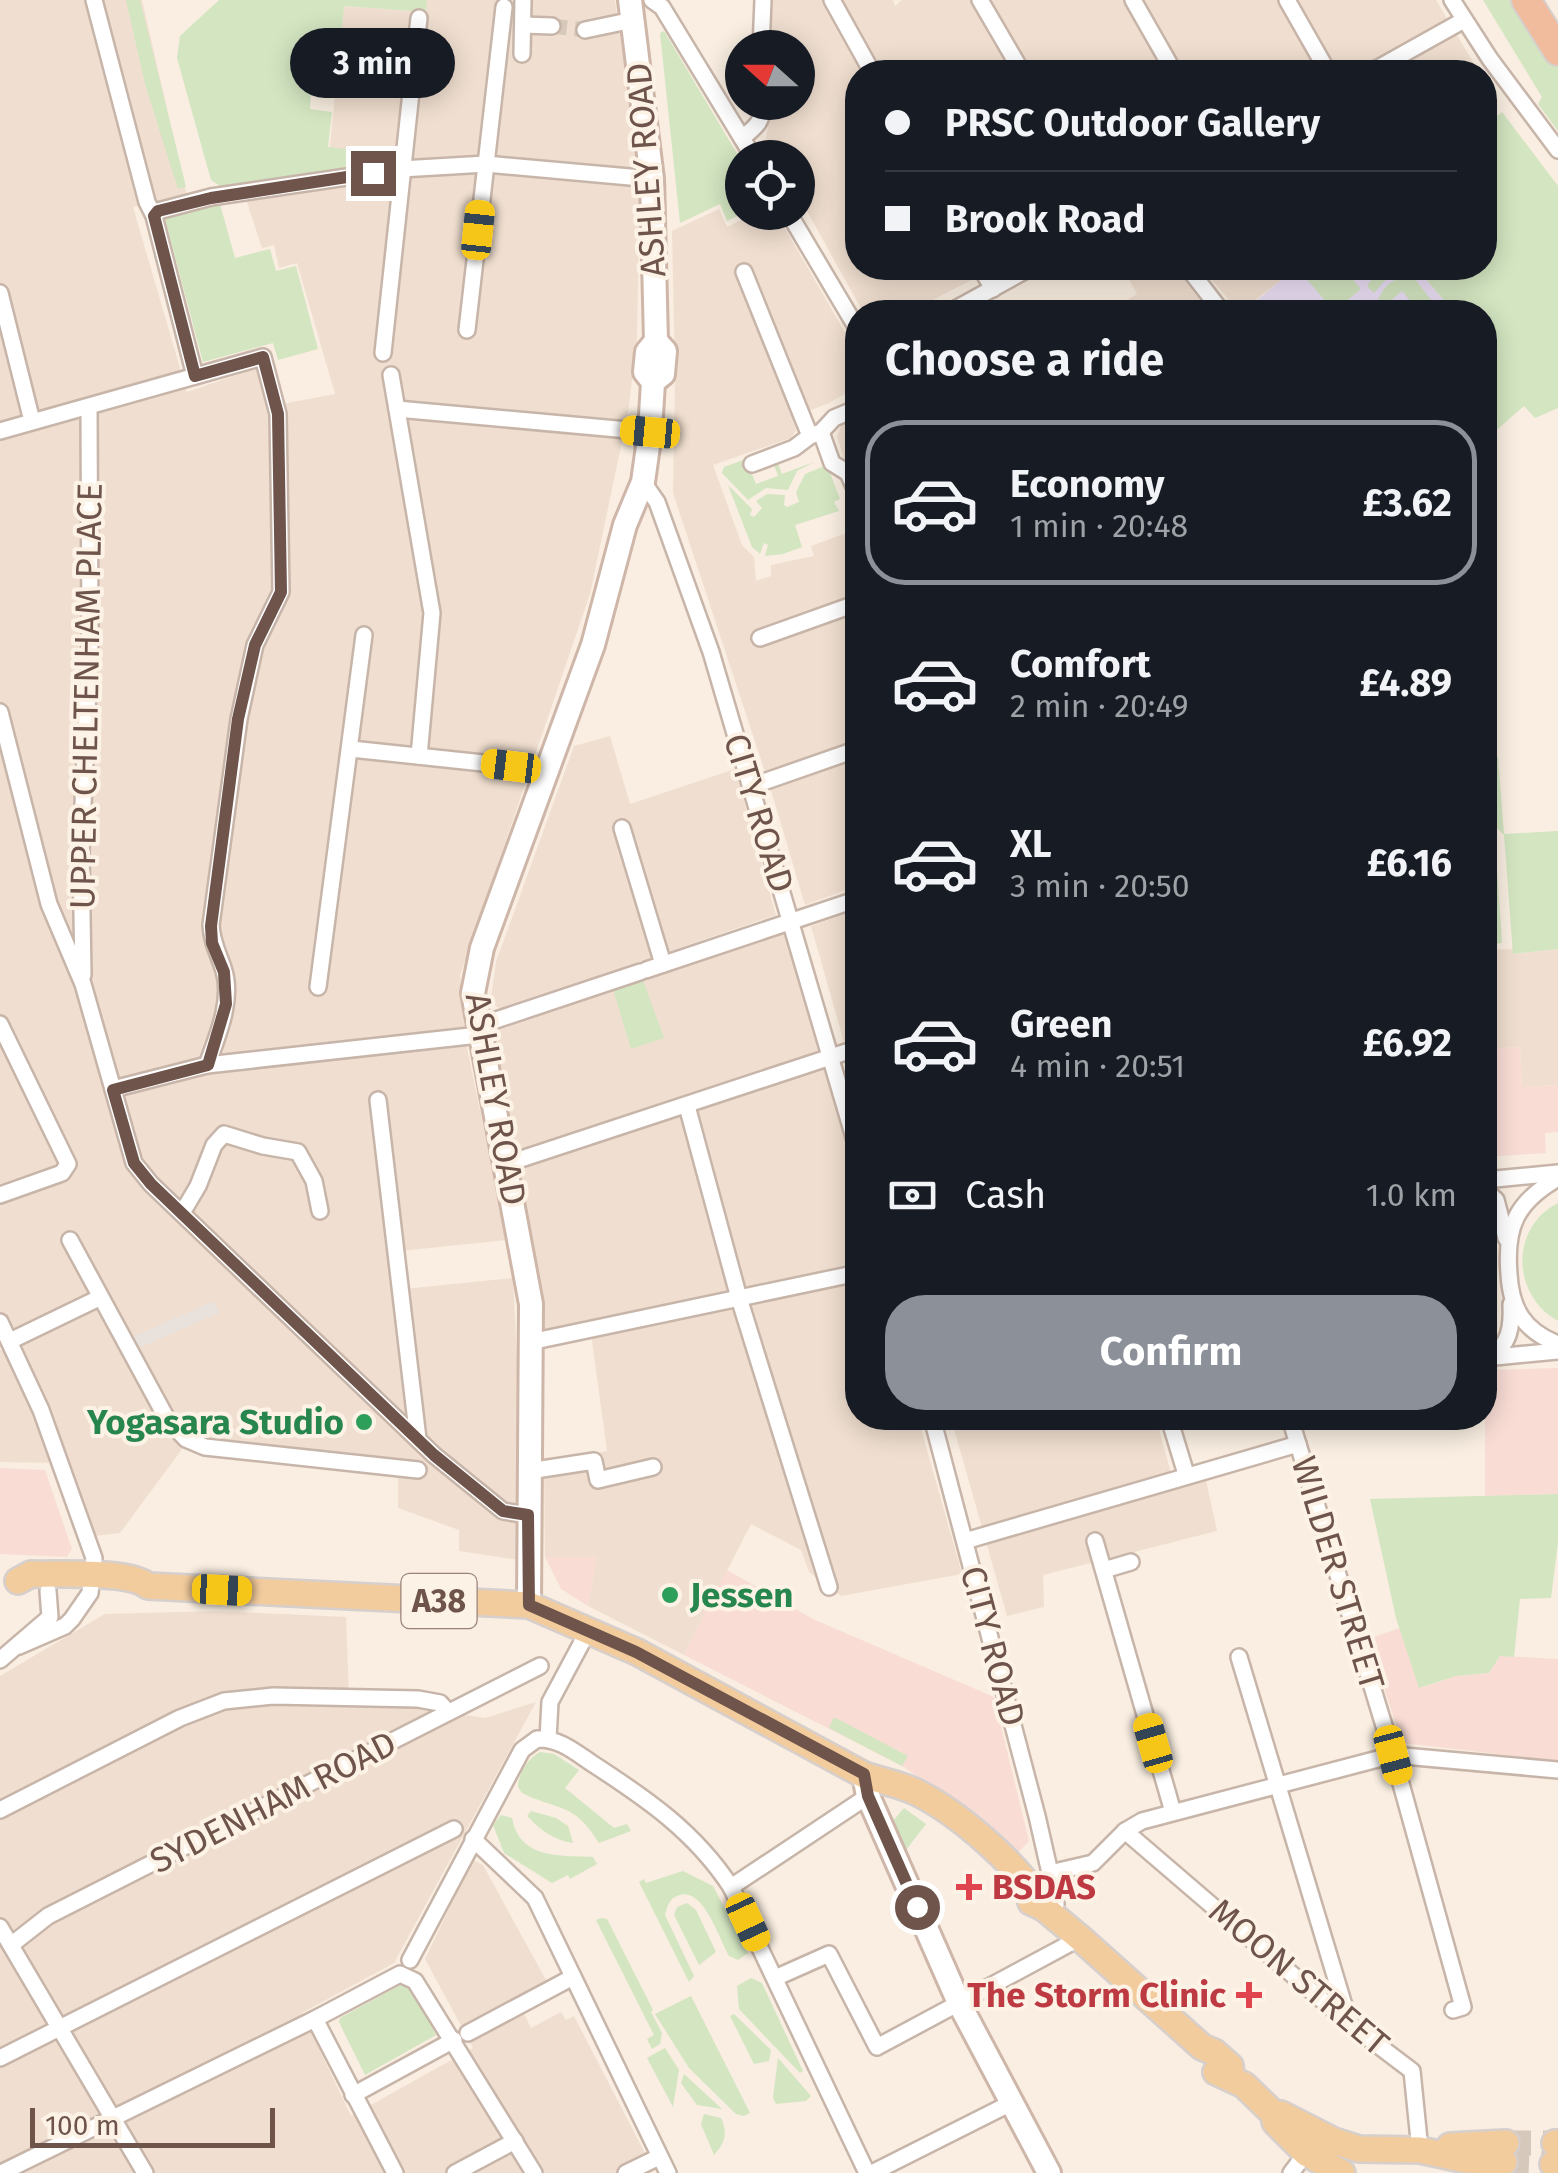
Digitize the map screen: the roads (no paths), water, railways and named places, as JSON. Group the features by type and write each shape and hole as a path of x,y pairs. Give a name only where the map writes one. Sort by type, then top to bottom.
{"highway":[{"path":"1526,0 1558,51"}],"main road":[{"name":"ASHLEY ROAD","path":"529,1605 529,1284 473,993 476,969 593,645 625,525 643,482 653,382 663,374 665,351 656,341 652,179 631,6"},
{"name":"A38","path":"9,1581 31,1574 92,1585"},
{"name":"A38","path":"9,1581 48,1590 139,1578 148,1586 529,1605 588,1630 636,1652 874,1785 916,1792 962,1825 1022,1877 1080,1938 1202,2047 1230,2066 1238,2081 1274,2114 1299,2163 1342,2173"},
{"path":"874,1785 960,2004 1050,2173"},
{"name":"A38","path":"1274,2114 1359,2148 1420,2150 1466,2160 1505,2152"}],"street":[{"path":"94,0 195,376"},
{"path":"522,54 523,0"},
{"path":"652,0 662,7 742,138 761,120"},
{"path":"762,30 764,0"},
{"path":"832,0 865,60"},
{"path":"980,0 1015,60"},
{"path":"1133,0 1167,60"},
{"path":"1287,0 1321,60"},
{"path":"1452,0 1493,60"},
{"path":"585,30 631,6"},
{"path":"467,330 504,7"},
{"path":"383,353 419,18"},
{"path":"1392,60 1464,20"},
{"path":"523,25 552,26"},
{"path":"1497,66 1558,150"},
{"path":"154,216 158,211 211,198 401,168 486,164 652,179"},
{"path":"799,230 845,308"},
{"path":"744,272 816,434 832,463 845,471"},
{"path":"987,280 993,289"},
{"path":"985,300 993,289 1009,280"},
{"path":"1197,280 1213,300"},
{"path":"0,293 32,422"},
{"path":"0,431 263,357 278,414 281,592 255,645 238,719 211,926 212,943 224,972 226,1004 208,1065"},
{"path":"390,376 432,613 419,756"},
{"name":"UPPER CHELTENHAM PLACE","path":"83,984 82,852 90,641 89,408"},
{"path":"397,409 650,432"},
{"path":"752,464 794,448 845,413"},
{"name":"CITY ROAD","path":"643,482 657,502 680,566 752,786 845,1108"},
{"path":"760,638 845,607"},
{"path":"773,613 779,631"},
{"path":"318,987 364,635"},
{"path":"0,712 49,904 83,984 134,1163 418,1439 503,1511 528,1515"},
{"path":"351,749 511,766 546,774"},
{"path":"752,786 845,754"},
{"path":"622,828 663,964"},
{"path":"113,1090 208,1065 478,1030 845,903"},
{"path":"0,1024 67,1155 67,1167 62,1173 0,1195"},
{"path":"506,1164 845,1052"},
{"path":"378,1100 418,1439"},
{"path":"686,1106 829,1588"},
{"path":"182,1213 214,1145 224,1134 298,1152 314,1181 320,1212"},
{"path":"1497,1179 1558,1176"},
{"path":"1507,1242 1514,1219 1526,1202 1558,1176"},
{"path":"1497,1204 1507,1242 1510,1299 1510,1332 1506,1344 1497,1350"},
{"path":"70,1240 167,1419 186,1439 205,1447 418,1470"},
{"path":"530,1342 845,1277"},
{"path":"10,1341 99,1298"},
{"path":"1510,1299 1526,1324 1558,1348"},
{"path":"0,1322 41,1410 94,1558 92,1585 65,1626 19,1646"},
{"path":"1497,1356 1558,1348"},
{"name":"CITY ROAD","path":"935,1430 1050,1874 1046,1882 1052,1910"},
{"path":"1173,1430 1186,1474"},
{"name":"WILDER STREET","path":"1294,1430 1393,1755 1463,2008 1452,2010"},
{"path":"965,1541 1298,1444"},
{"path":"529,1470 594,1461 598,1480 653,1467"},
{"path":"1096,1541 1173,1812"},
{"path":"1104,1570 1132,1562"},
{"path":"0,1660 50,1617 48,1590"},
{"path":"548,1738 550,1702 588,1630"},
{"path":"1238,1657 1350,2024"},
{"name":"SYDENHAM ROAD","path":"10,1946 48,1916 540,1666"},
{"path":"1229,1687 1246,1683"},
{"path":"0,1810 180,1718 224,1700 273,1696 418,1699 440,1703 448,1712"},
{"path":"410,1960 524,1747 548,1738 648,1799 704,1849 732,1886 869,2173 1011,2103"},
{"path":"1050,1874 1093,1863 1125,1830 1142,1820 1393,1755 1558,1770"},
{"path":"732,1886 874,1785"},
{"path":"0,2058 454,1829"},
{"name":"MOON STREET","path":"1125,1830 1350,2024 1412,2071 1420,2150"},
{"path":"473,1839 535,1898 668,2173"},
{"path":"0,1927 145,2173"},
{"path":"775,1978 829,1954 876,2047 1080,1938"},
{"path":"1,2173 315,2019 396,1974 415,1981 461,2036 534,2173"},
{"path":"353,2095 573,1977"},
{"path":"315,2019 395,2173"},
{"path":"455,2173 515,2142"},
{"path":"626,2173 659,2157"}],"tunnel":[{"path":"552,26 585,30"},
{"path":"1506,2143 1555,2143"},
{"path":"1504,2162 1553,2164"}],"place":[{"name":"Yogasara Studio","path":"364,1422"},
{"name":"Jessen","path":"670,1595"},
{"name":"BSDAS","path":"969,1887"},
{"name":"The Storm Clinic","path":"1249,1995"}]}
